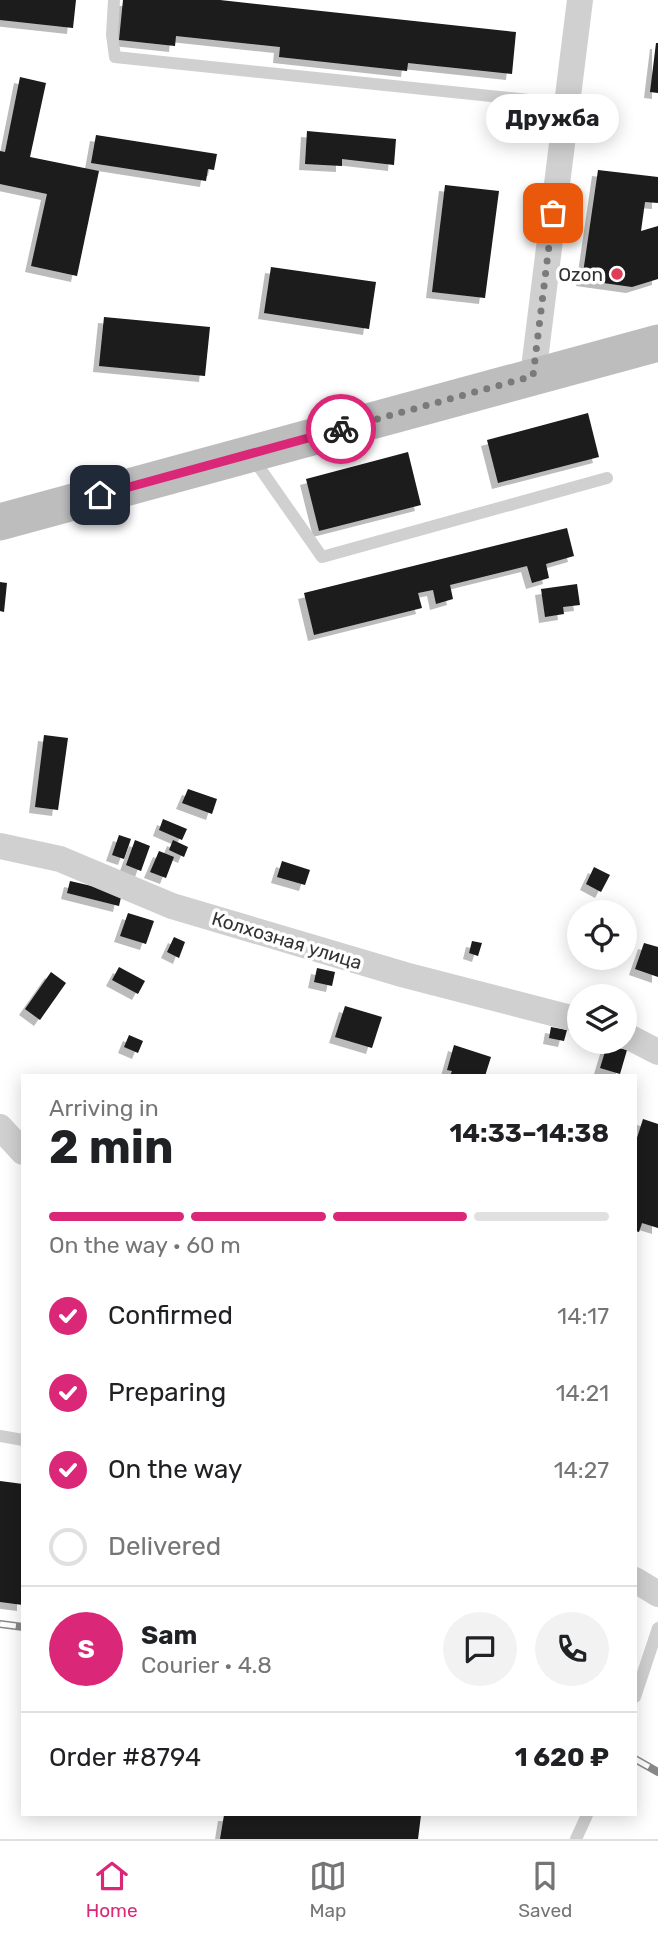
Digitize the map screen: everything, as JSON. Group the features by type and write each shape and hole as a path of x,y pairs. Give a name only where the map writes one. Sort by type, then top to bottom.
{"main road":[{"path":"0,522 658,343"}],"street":[{"path":"533,376 580,0"},
{"name":"Колхозная улица","path":"0,846 60,859 172,905 405,975 567,1017"},
{"path":"637,1041 658,1052"},
{"path":"0,1127 21,1150"},
{"path":"637,1581 658,1594"}],"lane":[{"path":"114,0 112,35 115,57 567,104"},
{"path":"250,454 322,556 607,478"},
{"path":"0,1436 21,1440"},
{"path":"637,1692 658,1628"},
{"path":"576,1839 587,1816"}],"building":[{"path":"0,0 76,0 73,28 0,20"},
{"path":"123,0 220,0 516,32 512,74 408,63 407,71 279,57 280,47 176,36 175,46 119,40"},
{"path":"658,43 658,93 650,92"},
{"path":"20,77 46,83 30,157 99,171 77,276 31,266 47,194 0,184 0,151 5,152"},
{"path":"307,131 396,139 394,165 342,159 342,166 305,164"},
{"path":"96,135 217,154 214,170 208,169 206,181 91,163"},
{"path":"598,170 658,177 658,203 645,202 641,231 658,226 658,279 632,287 582,280"},
{"path":"445,185 499,191 485,298 432,292"},
{"path":"271,267 376,282 369,329 264,313"},
{"path":"104,317 210,327 205,376 99,366"},
{"path":"588,413 599,457 498,483 487,440"},
{"path":"408,452 421,505 319,531 306,479"},
{"path":"567,528 574,556 546,564 549,578 532,583 527,566 450,585 453,599 436,604 433,590 418,593 422,608 314,635 304,593"},
{"path":"0,582 7,583 4,612 0,611"},
{"path":"577,584 580,605 563,607 564,614 545,617 541,589"},
{"path":"44,735 68,738 58,810 35,807"},
{"path":"188,789 217,799 212,814 182,803"},
{"path":"163,819 187,829 182,840 159,830"},
{"path":"119,835 131,839 124,859 112,855"},
{"path":"135,840 150,846 141,871 126,865"},
{"path":"173,840 188,847 184,857 169,850"},
{"path":"159,851 174,857 166,878 150,872"},
{"path":"282,861 310,870 305,885 277,877"},
{"path":"594,867 610,875 601,892 586,884"},
{"path":"70,881 122,893 119,906 67,893"},
{"path":"128,913 154,921 146,944 120,936"},
{"path":"174,937 185,942 179,958 167,952"},
{"path":"472,941 482,943 478,956 469,953"},
{"path":"644,943 658,947 658,977 637,970"},
{"path":"119,967 145,981 138,994 112,980"},
{"path":"317,968 335,972 332,986 314,982"},
{"path":"51,972 66,983 40,1020 25,1009"},
{"path":"345,1006 382,1017 372,1048 335,1037"},
{"path":"551,1027 567,1030 564,1041 549,1038"},
{"path":"129,1035 143,1041 138,1053 124,1047"},
{"path":"454,1045 491,1057 486,1074 451,1074 452,1071 447,1070"},
{"path":"604,1054 626,1054 620,1074 600,1068"},
{"path":"643,1119 658,1124 658,1228 642,1223 639,1232 637,1232 637,1138"},
{"path":"0,1481 21,1484 21,1605 0,1602"},
{"path":"224,1816 421,1816 418,1839 220,1839"}],"railway":[{"path":"0,1624 21,1627"},
{"path":"637,1760 658,1772"}],"way so far":[{"path":"341,429 533,376 553,213"}],"place":[{"name":"Дружба","path":"553,213"},
{"name":"Ozon","path":"617,274"}],"route":[{"path":"100,495 341,429"}]}
